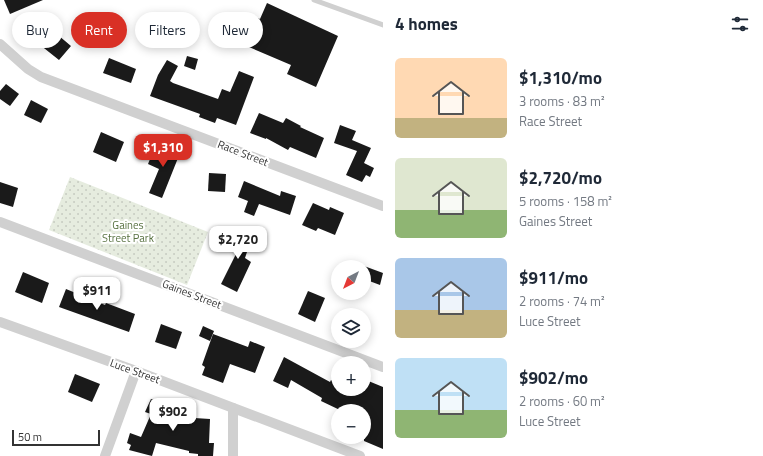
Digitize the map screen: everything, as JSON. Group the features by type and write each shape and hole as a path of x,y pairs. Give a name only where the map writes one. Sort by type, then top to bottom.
{"street":[{"name":"Race Street","path":"0,44 28,69 41,77 383,206"},
{"name":"Gaines Street","path":"0,222 383,367"},
{"name":"Luce Street","path":"0,322 136,371 360,456"},
{"path":"104,456 136,371"},
{"path":"233,456 234,408"}],"lane":[{"path":"314,0 383,25"}],"green space":[{"name":"Gaines Street Park","path":"70,177 208,232 187,285 49,230"}],"building":[{"path":"4,0 43,0 12,12 10,14"},
{"path":"267,3 338,36 316,87 287,74 291,65 251,48 263,48 263,12"},
{"path":"63,39 71,46 59,60 44,48 63,48"},
{"path":"187,56 198,59 195,70 184,66"},
{"path":"109,58 136,69 131,83 103,73"},
{"path":"167,60 178,66 170,81 218,99 222,89 230,92 239,71 254,77 236,125 217,118 215,123 199,117 200,114 150,96 158,75"},
{"path":"6,84 19,94 10,106 0,99 0,91"},
{"path":"31,100 48,109 41,123 24,115"},
{"path":"259,113 283,123 286,118 301,126 300,127 324,138 316,158 290,147 288,150 266,138 250,133"},
{"path":"340,125 356,131 352,140 371,148 364,163 374,168 370,177 366,175 362,182 346,175 357,151 334,143"},
{"path":"101,132 124,142 116,162 93,152"},
{"path":"156,144 180,153 162,198 149,193 159,169 148,164"},
{"path":"209,173 226,174 225,192 208,191"},
{"path":"244,181 280,196 281,191 296,196 290,215 259,204 254,216 244,212 248,201 238,197"},
{"path":"0,182 18,188 13,207 0,203"},
{"path":"313,203 329,210 330,207 344,213 335,235 318,228 316,231 302,225"},
{"path":"248,229 254,231 245,258 251,262 237,292 221,284 238,250 226,246 231,232 244,237"},
{"path":"371,269 383,273 380,285 371,282"},
{"path":"23,272 49,283 42,303 15,292"},
{"path":"66,289 105,305 106,303 135,314 129,332 59,307"},
{"path":"308,291 325,298 315,322 298,314"},
{"path":"161,324 182,332 176,349 155,342"},
{"path":"203,326 214,331 210,341 199,336"},
{"path":"213,334 248,347 250,341 265,347 255,373 230,364 223,383 202,375 205,367 202,365"},
{"path":"284,357 330,382 331,380 331,396 371,396 371,382 383,387 383,449 371,444 371,404 331,404 331,406 321,401 322,398 291,380 288,388 273,381"},
{"path":"75,374 100,384 92,402 68,392"},
{"path":"151,399 181,411 179,417 210,419 209,443 214,443 213,456 198,456 198,454 189,453 189,451 156,443 152,456 129,450 131,445 127,443 130,433 141,437 151,414 145,412"}]}
